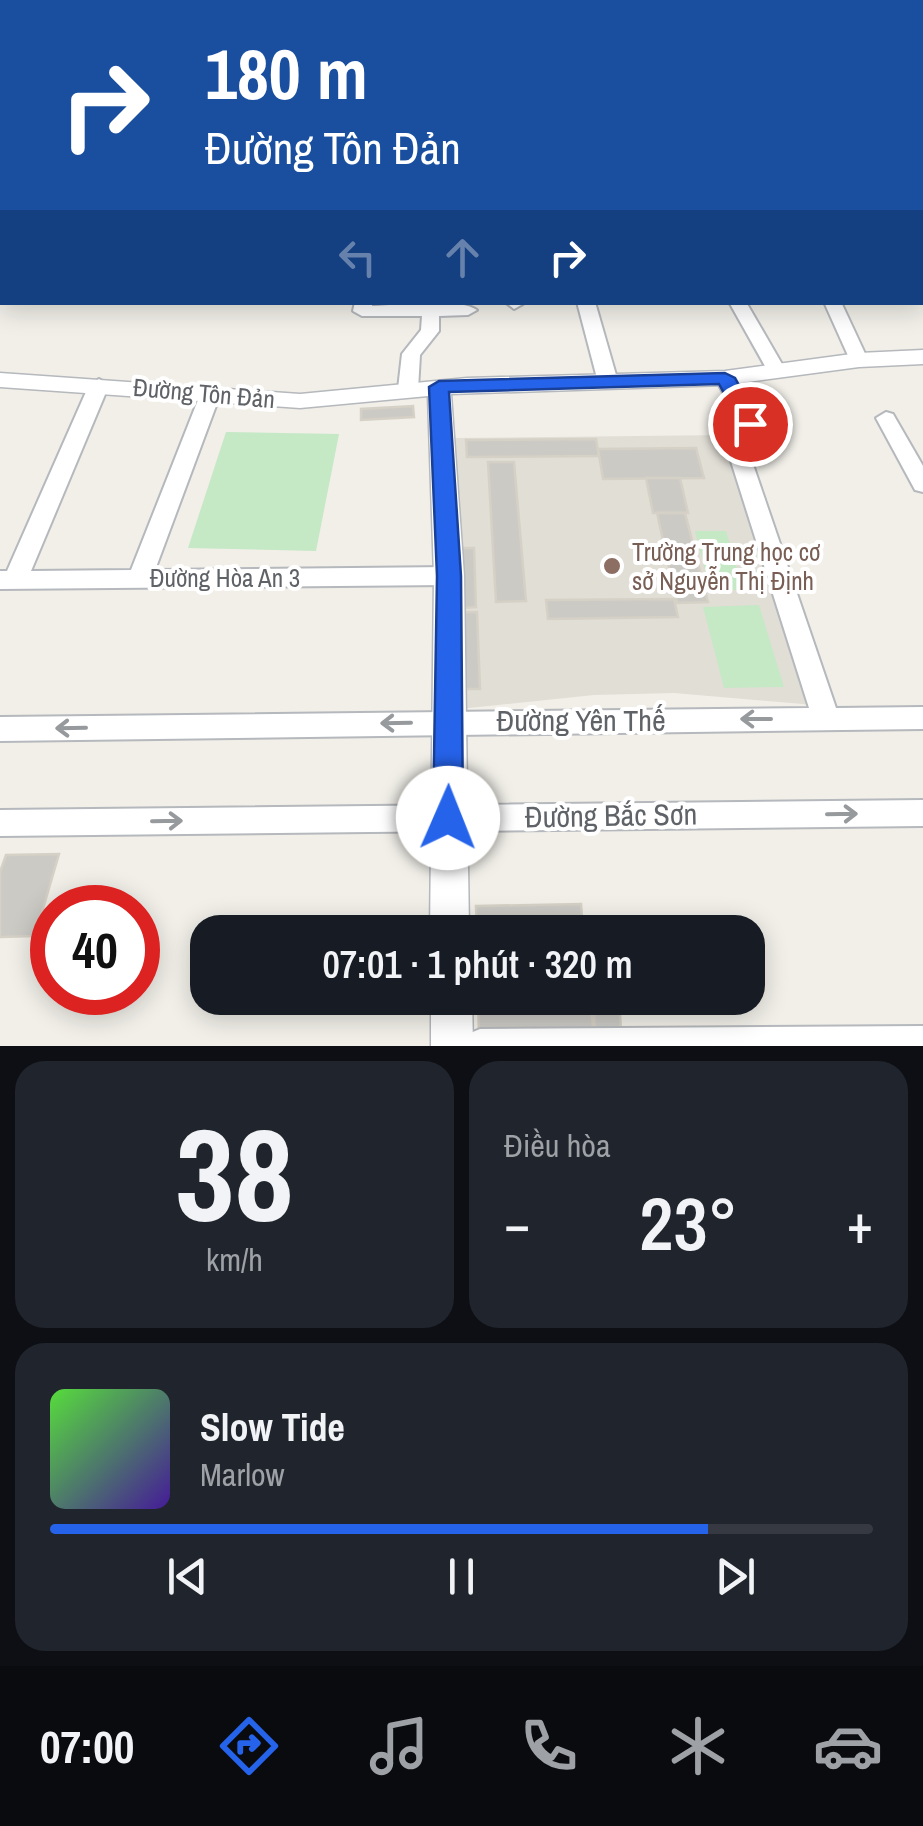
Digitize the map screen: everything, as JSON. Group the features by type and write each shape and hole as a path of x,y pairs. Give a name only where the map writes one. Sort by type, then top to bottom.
{"street":[{"path":"363,305 362,311 430,306 468,310"},
{"path":"587,305 608,382"},
{"path":"739,305 777,371"},
{"path":"833,305 859,360"},
{"path":"408,389 411,354 430,331 430,306"},
{"name":"Đường Tôn Đản","path":"0,380 300,400 439,387 725,378 859,360 923,357"},
{"path":"725,378 750,424 733,436 826,719"},
{"path":"8,580 100,384"},
{"path":"439,387 449,576 450,915"},
{"path":"140,578 210,394"},
{"path":"886,418 923,485"},
{"name":"Đường Hòa An 3","path":"8,580 449,576"},
{"name":"Đường Yên Thế","path":"0,729 449,737 923,718"},
{"name":"Đường Bắc Sơn","path":"0,824 448,804 923,813"},
{"path":"452,1015 452,1046"},
{"path":"480,1046 923,1043"}],"shaded area":[{"name":"Trường Trung học cơ sở Nguyễn Thị Định","path":"724,435 814,705 674,693 594,695 459,709 455,438"}],"green space":[{"path":"226,432 339,434 316,551 188,548"},
{"path":"695,531 726,531 743,590 710,590"},
{"path":"759,605 784,687 724,688 703,607"}],"building":[{"path":"413,406 414,417 361,420 361,409"},
{"path":"596,439 599,456 467,457 466,440"},
{"path":"696,448 704,478 603,479 598,449"},
{"path":"488,462 514,462 526,601 496,602"},
{"path":"646,478 680,478 688,513 653,513"},
{"path":"657,513 685,513 708,602 677,603"},
{"path":"462,548 474,548 476,607 463,608"},
{"path":"674,599 678,617 548,619 546,600"},
{"path":"463,612 477,612 480,689 465,689"},
{"path":"59,854 50,885 30,885 30,936 0,937 0,872 6,855"},
{"path":"581,904 582,915 476,915 476,906"},
{"path":"478,1015 592,1015 594,1037 479,1038"},
{"path":"594,1015 620,1015 621,1030 595,1029"}],"place":[{"name":"Trường Trung học cơ sở Nguyễn Thị Định","path":"612,566"}],"route":[{"path":"448,818 449,576 439,387 725,378 750,424"}]}
